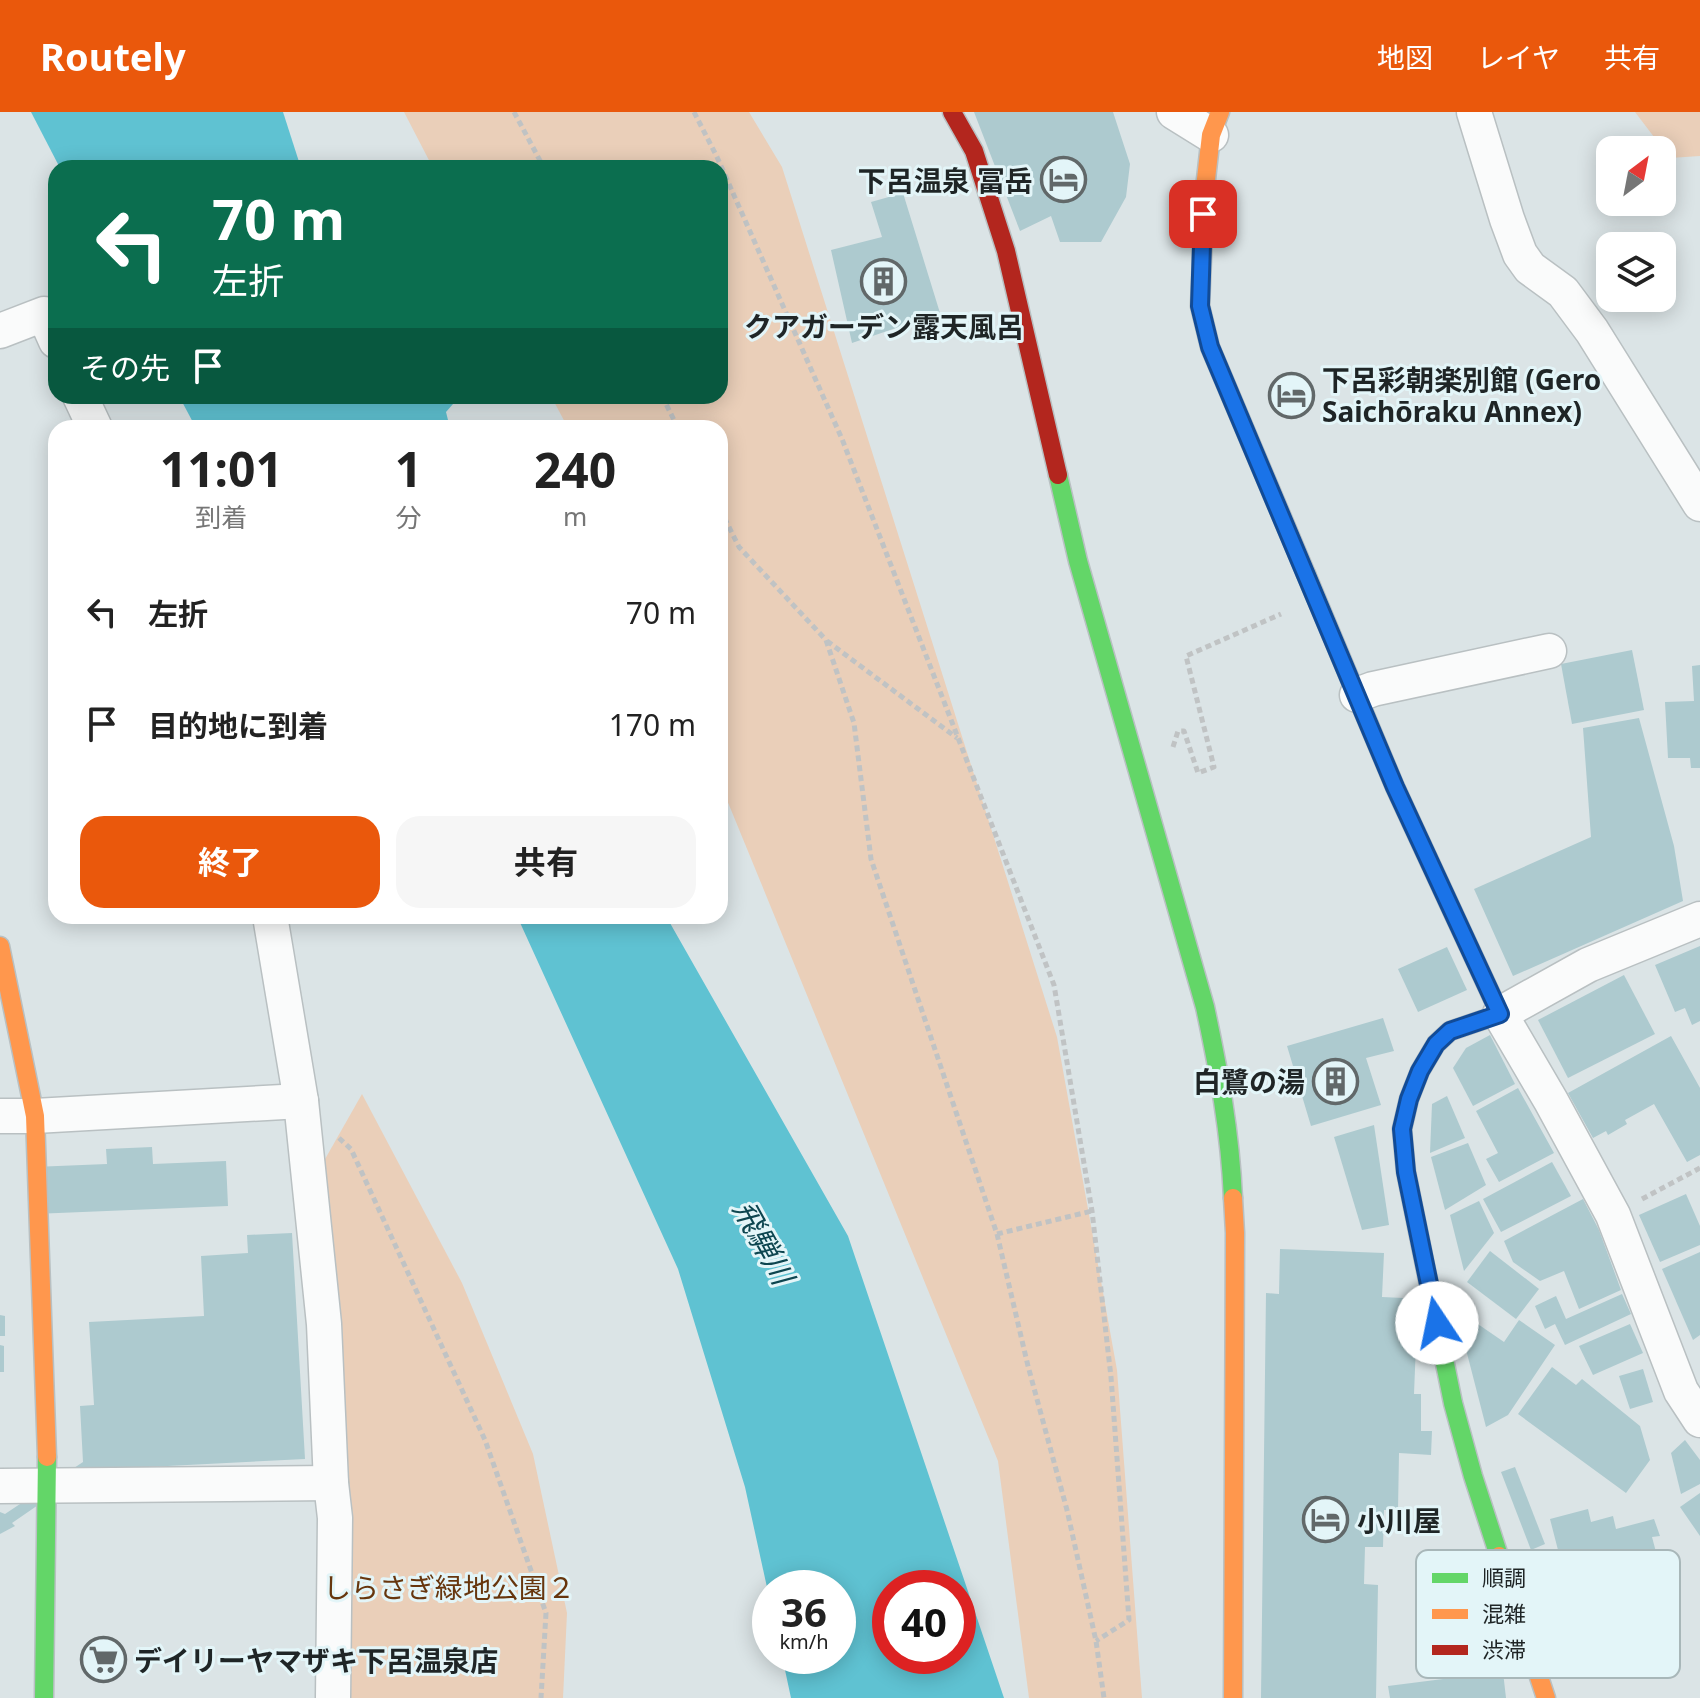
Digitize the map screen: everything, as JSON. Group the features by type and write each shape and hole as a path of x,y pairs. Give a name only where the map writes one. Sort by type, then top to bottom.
{"street":[{"path":"952,112 974,151 1006,251 1078,561 1205,1007 1221,1081 1231,1159 1235,1233 1233,1698"},
{"path":"1174,112 1216,124 1204,204 1200,306 1210,347 1395,787 1500,1014 1613,1215 1681,1391 1700,1420"},
{"path":"1474,112 1520,254 1530,268 1563,292 1592,331 1700,504"},
{"path":"0,331 44,314 48,323"},
{"path":"1357,695 1549,651"},
{"path":"1497,1550 1453,1403 1406,1172 1402,1129 1409,1099 1420,1071 1436,1044 1450,1031 1500,1014 1588,965 1700,919"},
{"path":"271,924 301,1101 324,1324 335,1518 333,1698"},
{"path":"0,946 35,1116 48,1486 44,1698"},
{"path":"0,1116 301,1101"},
{"path":"0,1486 331,1483"},
{"path":"1539,1678 1546,1698"}],"path":[{"path":"514,112 540,160"},
{"path":"694,112 718,160"},
{"path":"728,182 842,439 1054,985 1092,1211 1111,1377 1129,1620 1096,1641"},
{"path":"728,525 739,547 826,640 957,738"},
{"path":"1142,787 1163,781 1178,731 1184,731 1198,773 1214,767 1186,656 1316,599"},
{"path":"826,640 854,723 871,859 997,1234 1028,1366 1067,1510 1096,1641 1104,1698"},
{"path":"301,1101 351,1149 485,1440 546,1613 541,1698"},
{"path":"1613,1215 1700,1168"},
{"path":"997,1234 1092,1211"}],"green space":[{"path":"404,112 749,112 782,167 1057,1037 1117,1370 1142,1698 1029,1698 998,1461 728,803 728,420 564,420 555,404 728,404 728,160 429,160"},
{"path":"1635,112 1700,112 1700,156 1676,158 1676,136 1653,136"},
{"name":"しらさぎ緑地公園２","path":"362,1094 462,1283 533,1454 567,1613 563,1698 339,1698 316,1175"}],"water":[{"path":"31,112 283,112 298,160 56,160"},
{"path":"183,404 453,404 446,412 448,420 192,420"},
{"name":"飛騨川","path":"521,924 671,924 848,1236 961,1570 872,1570 872,1674 976,1674 976,1615 1004,1698 791,1698 786,1674 856,1674 856,1570 763,1570 745,1487 678,1269"}],"building":[{"name":"下呂温泉 冨岳","path":"974,112 1113,112 1130,164 1126,197 1101,242 1060,242 1051,216 1020,231"},
{"name":"クアガーデン露天風呂","path":"903,193 940,313 852,343 831,250 882,237 871,202"},
{"path":"1632,650 1644,710 1572,724 1561,664"},
{"path":"1700,665 1700,768 1691,768 1690,758 1668,758 1665,702 1694,701 1692,666"},
{"path":"1639,718 1674,846 1683,901 1513,976 1474,889 1591,837 1583,728"},
{"path":"1700,946 1700,1021 1692,1025 1685,1008 1675,1012 1655,965"},
{"path":"1447,947 1467,990 1418,1012 1398,969"},
{"path":"1624,975 1655,1034 1568,1078 1538,1020"},
{"name":"白鷺の湯","path":"1383,1018 1394,1051 1366,1058 1381,1105 1311,1126 1287,1046"},
{"path":"1490,1035 1515,1084 1473,1106 1453,1068 1466,1048"},
{"path":"1671,1036 1700,1088 1700,1155 1687,1162 1654,1104 1625,1120 1627,1124 1608,1135 1606,1131 1593,1138 1568,1093"},
{"path":"1518,1088 1554,1153 1499,1182 1486,1159 1498,1153 1476,1111"},
{"path":"1447,1096 1465,1138 1430,1153 1432,1104"},
{"path":"1374,1125 1389,1225 1362,1230 1334,1137"},
{"path":"1468,1143 1486,1185 1445,1210 1431,1157"},
{"path":"152,1147 153,1164 226,1161 228,1206 34,1214 33,1167 107,1164 106,1149"},
{"path":"1552,1162 1571,1196 1501,1232 1483,1199"},
{"path":"1686,1194 1700,1226 1700,1245 1660,1262 1639,1215"},
{"path":"1583,1199 1599,1230 1621,1290 1579,1309 1564,1271 1540,1281 1513,1262 1504,1241"},
{"path":"1479,1201 1494,1233 1464,1271 1450,1215"},
{"path":"292,1233 305,1459 89,1470 0,1534 0,1512 5,1514 83,1462 80,1406 94,1405 89,1322 204,1316 201,1256 248,1253 247,1235"},
{"path":"1280,1249 1384,1253 1382,1297 1403,1298 1402,1344 1416,1344 1414,1394 1421,1394 1421,1431 1432,1431 1431,1455 1399,1453 1398,1510 1384,1510 1383,1547 1365,1547 1364,1584 1378,1585 1376,1698 1261,1698 1266,1293 1279,1294"},
{"path":"1490,1251 1539,1289 1516,1319 1467,1282"},
{"path":"1700,1252 1700,1335 1693,1340 1662,1269"},
{"path":"1622,1294 1631,1314 1565,1345 1555,1324 1545,1329 1535,1306 1556,1296 1566,1319"},
{"path":"0,1315 5,1316 5,1336 0,1336"},
{"path":"1472,1320 1504,1342 1519,1320 1555,1345 1508,1415 1486,1427 1462,1334"},
{"path":"1630,1324 1643,1353 1593,1375 1579,1346"},
{"path":"0,1345 4,1346 4,1372 0,1372"},
{"path":"1552,1367 1576,1385 1582,1379 1640,1426 1650,1460 1626,1493 1518,1414"},
{"path":"1643,1369 1653,1402 1630,1409 1619,1376"},
{"path":"1685,1440 1700,1460 1700,1484 1681,1494 1671,1453"},
{"path":"1515,1467 1545,1544 1531,1550 1501,1472"},
{"path":"1700,1493 1700,1536 1680,1507"},
{"path":"1588,1509 1591,1522 1613,1516 1616,1529 1654,1519 1660,1536 1652,1537 1655,1550 1558,1550 1550,1519"},
{"path":"1504,1678 1506,1698 1390,1698 1388,1686 1443,1679"}],"traffic: fast":[{"path":"1058,475 1078,561 1205,1007 1223,1102 1233,1198"},
{"path":"1306,574 1395,787 1500,1014 1450,1031 1436,1044 1420,1071 1402,1129 1406,1172 1453,1403 1497,1550"},
{"path":"44,1698 47,1457"}],"traffic: slow":[{"path":"1220,112 1211,135 1205,188 1200,306 1210,347 1306,574"},
{"path":"0,946 35,1116 47,1457"},
{"path":"1233,1198 1233,1698"},
{"path":"1539,1678 1546,1698"}],"traffic: jam":[{"path":"952,112 974,151 1006,251 1058,475"}],"place":[{"name":"下呂温泉 冨岳","path":"1064,180"},
{"name":"クアガーデン露天風呂","path":"884,281"},
{"name":"下呂彩朝楽別館 (Gero Saichōraku Annex)","path":"1291,395"},
{"name":"白鷺の湯","path":"1336,1081"},
{"name":"小川屋","path":"1326,1520"},
{"name":"デイリーヤマザキ下呂温泉店","path":"103,1660"}],"route":[{"path":"1203,214 1200,306 1210,347 1395,787 1500,1014 1450,1031 1436,1044 1420,1071 1402,1129 1406,1172 1437,1323"}]}
